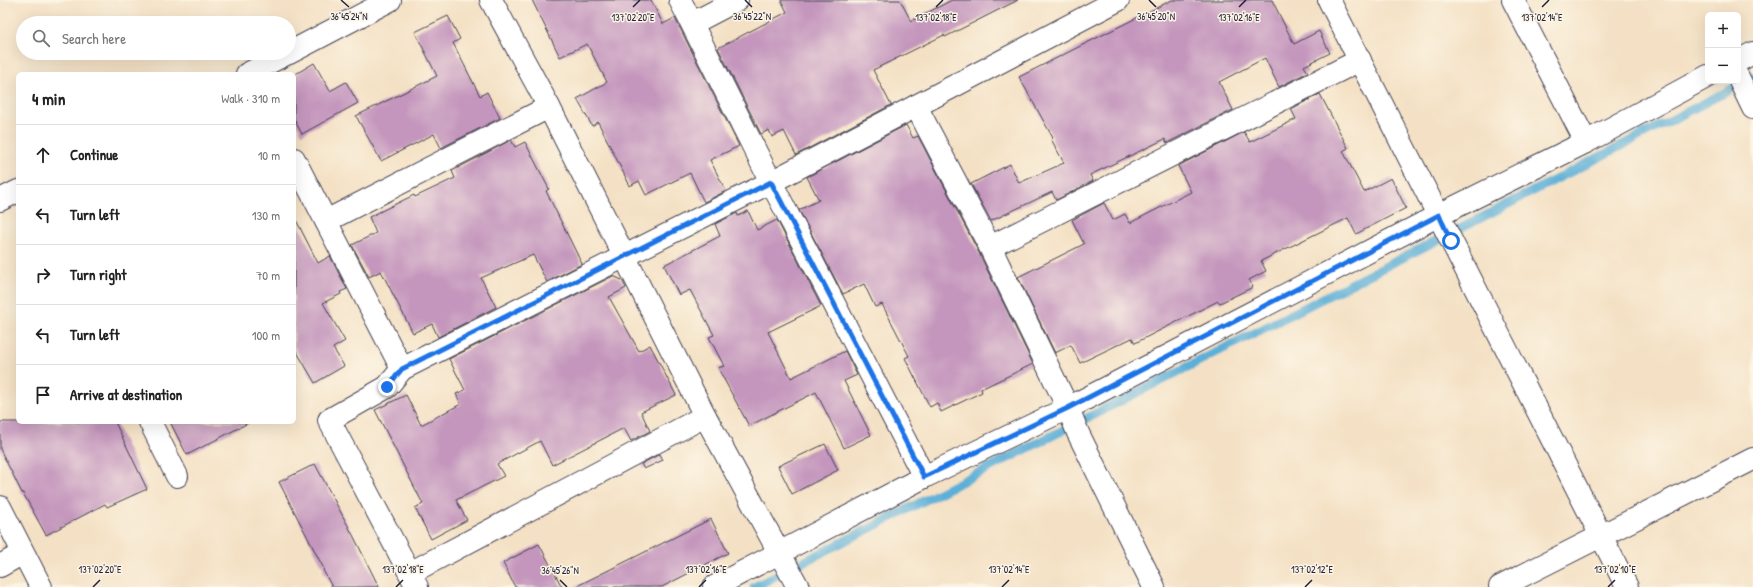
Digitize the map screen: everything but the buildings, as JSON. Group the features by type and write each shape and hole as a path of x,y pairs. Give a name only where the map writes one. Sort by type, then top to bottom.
{"street":[{"path":"296,49 390,0"},
{"path":"492,0 625,255 705,416 789,570"},
{"path":"680,0 771,182 924,477"},
{"path":"692,23 738,0"},
{"path":"705,416 414,580 328,420 387,387 402,369 771,182 1118,0"},
{"path":"1329,0 1627,587"},
{"path":"1514,0 1586,142"},
{"path":"1741,59 1753,53"},
{"path":"253,72 275,60"},
{"path":"990,247 1360,60"},
{"path":"714,587 789,570 924,477 1073,420 1445,229 1586,142 1705,78"},
{"path":"1741,83 1753,108"},
{"path":"916,106 990,247 1154,587"},
{"path":"326,221 549,107"},
{"path":"296,163 402,369"},
{"path":"0,200 16,192"},
{"path":"151,424 177,476"},
{"path":"1500,587 1753,459"},
{"path":"0,507 41,587"},
{"path":"0,566 23,553"}],"waterway":[{"path":"754,587 1475,221 1753,78"}],"route":[{"path":"387,387 402,369 771,182 924,477 1068,408 1439,215 1451,241"}]}
